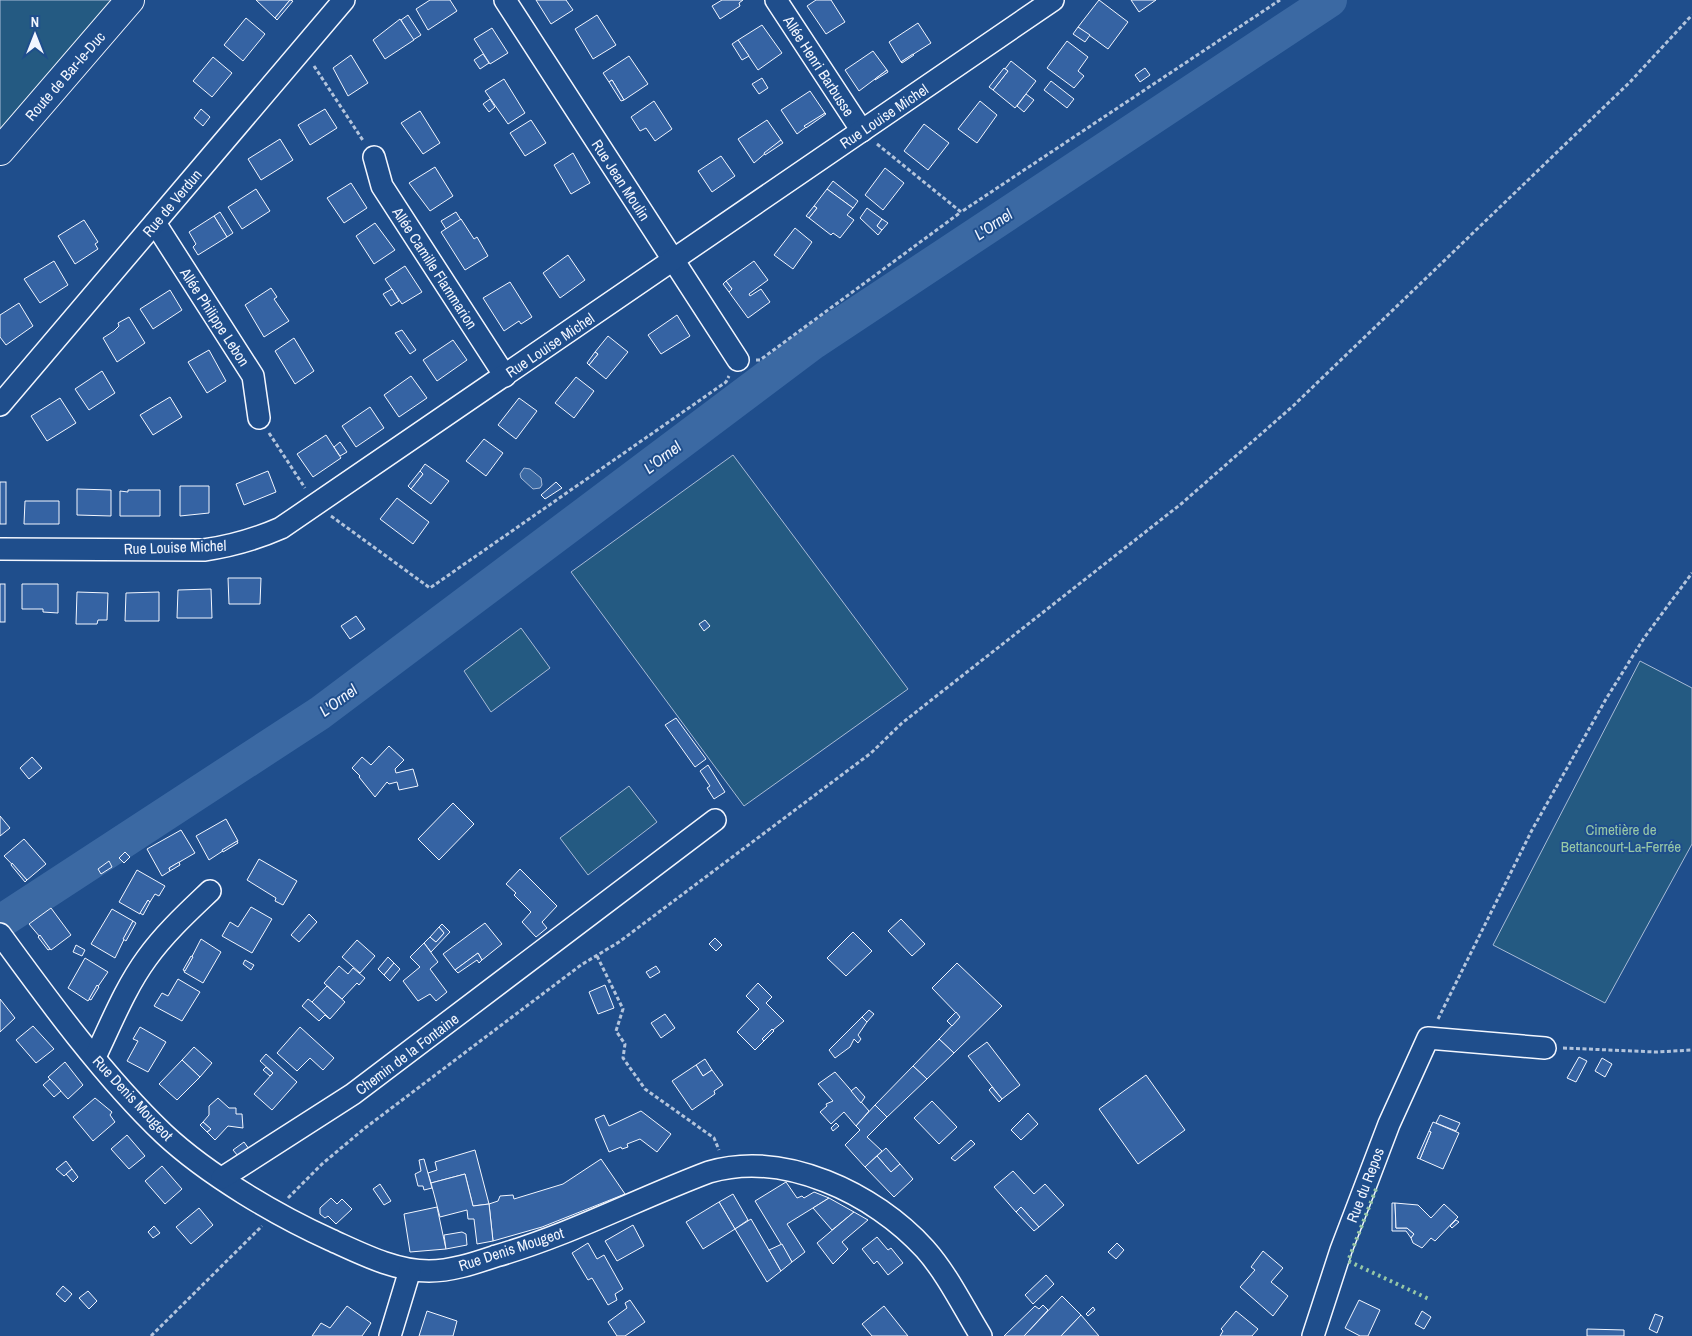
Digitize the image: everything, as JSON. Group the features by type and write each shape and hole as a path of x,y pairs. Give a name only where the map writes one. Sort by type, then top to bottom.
{"main road":[{"name":"Route de Bar-le-Duc","path":"0,151 130,0"}],"street":[{"name":"Rue de Verdun","path":"0,406 344,0"},
{"name":"Rue Jean Moulin","path":"505,0 738,360"},
{"name":"Allée Henri Barbusse","path":"776,0 862,131"},
{"name":"Rue Louise Michel","path":"0,549 204,550 232,546 257,539 282,528 1053,0"},
{"name":"Allée Camille Flammarion","path":"374,157 382,186 505,376"},
{"name":"Allée Philippe Lebon","path":"155,223 253,376 259,418"},
{"name":"Chemin de la Fontaine","path":"222,1178 353,1094 715,820"},
{"path":"95,1057 130,985 146,958 210,891"},
{"name":"Rue Denis Mougeot","path":"1,935 95,1057 164,1135 222,1178 277,1212 363,1254 410,1270 430,1271 461,1267 552,1238 670,1186 728,1166 769,1167 794,1172 849,1193 882,1212 925,1250 942,1272 981,1336"},
{"path":"1428,1038 1545,1048"},
{"name":"Rue du Repos","path":"1313,1336 1340,1250 1382,1142 1428,1038"},
{"path":"390,1336 410,1270"}],"path":[{"path":"259,418 316,505 430,588 726,382 738,360 760,360 961,212 1280,0"},
{"path":"150,1336 277,1212 322,1164 365,1128 581,965 597,956 871,753 902,723 1188,498 1293,406 1623,89 1692,15"},
{"path":"302,49 374,157"},
{"path":"862,131 961,212"},
{"path":"1428,1038 1501,890 1592,723 1644,638 1692,573"},
{"path":"597,956 623,1009 616,1031 624,1044 623,1058 645,1089 714,1138 728,1166"},
{"path":"1545,1048 1656,1052 1692,1050"}],"green space":[{"path":"0,0 137,0 0,160"},
{"path":"733,455 908,689 744,806 571,572"},
{"path":"521,628 550,668 491,712 464,671"},
{"name":"Cimetière de Bettancourt-La-Ferrée","path":"1640,661 1692,688 1692,844 1605,1003 1493,945"},
{"path":"629,786 657,822 588,875 560,838"}],"shaded area":[{"path":"524,468 530,469 541,478 542,485 540,488 533,489 521,478 520,474"}],"building":[{"path":"256,0 290,0 275,18"},
{"path":"290,0 293,1 277,20 275,18"},
{"path":"430,0 450,0 457,11 428,30 416,9"},
{"path":"536,0 566,0 573,10 551,24"},
{"path":"722,0 743,0 739,3 740,6 720,19 712,6"},
{"path":"816,0 831,0 845,22 826,34 807,6"},
{"path":"1099,0 1128,22 1108,49 1078,27"},
{"path":"1131,0 1156,0 1139,12"},
{"path":"408,15 421,35 413,40 401,20"},
{"path":"597,15 616,45 593,59 575,29"},
{"path":"246,18 265,34 243,61 224,45"},
{"path":"400,19 414,40 385,59 373,40"},
{"path":"918,23 931,43 901,62 889,42"},
{"path":"762,25 782,53 758,70 738,40"},
{"path":"1078,27 1090,35 1085,42 1073,34"},
{"path":"492,28 508,53 490,64 474,39"},
{"path":"738,40 749,56 742,60 732,44"},
{"path":"1067,41 1088,57 1078,71 1084,76 1074,88 1047,68"},
{"path":"873,51 887,70 859,91 845,70"},
{"path":"483,54 489,63 480,69 474,60"},
{"path":"913,54 914,55 901,62"},
{"path":"351,55 368,83 348,96 333,68"},
{"path":"629,56 648,84 624,100 612,80 609,82 603,73"},
{"path":"213,57 232,73 212,97 193,81"},
{"path":"1011,61 1036,81 1015,108 993,90 1008,71 1005,69"},
{"path":"1004,68 1008,71 993,90 989,87"},
{"path":"1145,68 1150,75 1140,82 1135,75"},
{"path":"887,70 888,72 875,80 875,79"},
{"path":"762,78 768,88 759,94 752,84"},
{"path":"504,79 525,113 508,124 485,91"},
{"path":"612,80 624,100 621,101 609,82"},
{"path":"1051,81 1074,99 1067,108 1044,90"},
{"path":"810,91 825,113 797,134 781,110"},
{"path":"1026,94 1034,100 1024,112 1017,106"},
{"path":"490,99 495,107 489,112 483,104"},
{"path":"654,101 672,129 655,141 646,128 640,131 631,117"},
{"path":"980,101 997,115 977,143 958,129"},
{"path":"201,109 210,117 203,126 194,118"},
{"path":"325,109 337,128 310,145 298,125"},
{"path":"420,111 440,143 423,154 401,123"},
{"path":"825,113 806,128 804,126"},
{"path":"531,120 546,143 525,156 510,133"},
{"path":"767,120 781,140 754,163 738,139"},
{"path":"924,124 949,143 928,170 904,151"},
{"path":"280,139 293,160 261,180 248,159"},
{"path":"781,140 783,143 765,155 764,153"},
{"path":"573,153 590,183 571,194 554,165"},
{"path":"721,156 735,176 712,192 698,171"},
{"path":"435,167 453,196 430,211 409,183"},
{"path":"885,168 904,183 883,210 865,195"},
{"path":"833,181 858,201 853,208 827,189"},
{"path":"351,183 367,208 344,223 327,198"},
{"path":"256,189 270,211 242,229 228,207"},
{"path":"827,189 853,208 847,215 854,220 840,238 833,233 831,235 809,218 817,208 814,206"},
{"path":"814,206 817,208 809,218 806,216"},
{"path":"867,208 882,219 877,226 882,230 878,235 860,218"},
{"path":"220,212 233,233 227,237 214,216"},
{"path":"456,212 461,220 446,229 441,221"},
{"path":"214,216 227,237 198,255 193,247 196,244 189,232"},
{"path":"461,219 474,239 477,237 488,256 465,270 441,232"},
{"path":"882,219 888,223 882,230 877,226"},
{"path":"84,220 98,242 95,244 98,249 75,264 58,236"},
{"path":"375,223 395,250 374,264 356,236"},
{"path":"795,228 812,242 793,269 774,255"},
{"path":"568,255 585,280 560,298 543,273"},
{"path":"54,261 68,285 40,303 24,279"},
{"path":"754,261 768,280 749,294 750,296 761,289 770,302 748,318 729,292 732,289 726,281"},
{"path":"405,266 422,292 402,304 385,279"},
{"path":"726,281 732,289 729,292 723,284"},
{"path":"510,282 532,317 521,324 519,321 504,331 483,298"},
{"path":"271,288 277,297 274,299 289,321 264,337 245,305"},
{"path":"392,289 399,301 391,306 383,294"},
{"path":"170,290 182,310 153,329 140,309"},
{"path":"19,303 33,326 6,345 0,337 0,315"},
{"path":"677,315 690,336 661,354 648,335"},
{"path":"129,317 145,343 117,362 103,338 119,326 118,323"},
{"path":"402,330 416,350 410,354 395,333"},
{"path":"608,336 628,352 606,379 589,365 598,354 595,352"},
{"path":"294,338 314,371 295,384 275,351"},
{"path":"453,340 467,360 437,381 423,360"},
{"path":"209,350 226,381 207,393 188,362"},
{"path":"595,352 598,354 589,365 587,363"},
{"path":"102,371 115,393 89,410 75,389"},
{"path":"411,376 427,398 399,417 384,395"},
{"path":"576,377 594,391 574,418 555,403"},
{"path":"170,397 182,417 153,435 140,415"},
{"path":"60,398 76,423 47,441 31,416"},
{"path":"519,398 537,411 516,439 498,425"},
{"path":"370,407 384,428 356,447 342,426"},
{"path":"326,435 341,458 313,477 297,454"},
{"path":"484,439 503,453 486,476 466,461"},
{"path":"340,442 347,452 340,456 334,447"},
{"path":"425,464 449,481 431,504 411,489 423,474 420,471"},
{"path":"268,471 276,492 244,505 236,484"},
{"path":"420,471 423,474 411,489 408,486"},
{"path":"0,482 6,482 6,524 0,524"},
{"path":"556,482 562,488 545,499 541,495"},
{"path":"180,486 209,486 209,513 180,516"},
{"path":"77,489 111,490 111,516 77,515"},
{"path":"128,490 160,490 160,516 120,516 120,491 128,492"},
{"path":"397,498 429,522 413,544 380,519"},
{"path":"25,501 59,501 59,524 24,524"},
{"path":"228,578 261,578 260,604 229,604"},
{"path":"0,584 5,584 5,622 0,622"},
{"path":"22,584 58,584 58,613 43,612 43,609 22,609"},
{"path":"211,589 212,618 177,618 178,590"},
{"path":"77,592 108,593 107,620 98,620 97,624 76,624"},
{"path":"159,592 159,621 125,621 126,593"},
{"path":"356,616 365,629 350,639 341,626"},
{"path":"705,620 710,626 704,631 699,624"},
{"path":"676,718 706,759 695,767 665,725"},
{"path":"389,746 404,760 395,769 396,773 413,769 418,786 399,790 397,782 389,784 387,782 375,797 352,768 362,757 371,765"},
{"path":"32,757 42,768 29,779 20,768"},
{"path":"708,765 725,792 714,799 707,788 710,786 700,771"},
{"path":"453,803 474,824 439,860 418,839"},
{"path":"0,816 10,828 0,836"},
{"path":"226,819 238,841 209,860 196,836"},
{"path":"181,830 195,853 169,868 170,871 162,876 147,849"},
{"path":"24,839 46,864 27,880 4,856"},
{"path":"237,841 238,843 223,852 222,850"},
{"path":"125,852 130,857 124,863 119,858"},
{"path":"259,859 297,881 283,905 275,901 276,898 247,880"},
{"path":"109,861 112,867 101,874 98,869"},
{"path":"179,862 180,865 170,871 169,868"},
{"path":"12,863 27,880 25,882 11,865"},
{"path":"520,869 557,906 542,922 547,928 536,937 522,922 531,912 506,884"},
{"path":"137,870 165,886 159,896 155,894 150,902 148,900 140,914 119,902"},
{"path":"148,900 150,902 143,915 140,913"},
{"path":"251,907 272,919 252,953 222,936 230,922 238,927"},
{"path":"51,908 71,935 51,950 29,924"},
{"path":"112,909 133,921 115,958 91,944"},
{"path":"309,914 317,922 299,942 291,935"},
{"path":"901,919 925,944 912,956 888,931"},
{"path":"133,921 136,923 126,941 123,939"},
{"path":"485,923 502,944 482,960 478,953 455,970 443,954"},
{"path":"442,924 450,932 431,952 424,943 430,937 436,942 444,933 439,927"},
{"path":"439,927 444,933 436,942 430,937"},
{"path":"853,932 872,951 846,976 827,958"},
{"path":"40,935 50,949 48,950 38,937"},
{"path":"715,938 722,945 716,951 709,944"},
{"path":"201,939 221,952 203,983 184,972"},
{"path":"357,940 375,956 360,973 342,957"},
{"path":"424,943 438,962 430,969 447,992 436,1001 430,994 418,1001 403,981 420,967 410,957"},
{"path":"76,945 85,950 82,956 73,952"},
{"path":"478,953 482,960 479,963 477,960 458,973 455,970"},
{"path":"191,956 193,957 185,971 183,970"},
{"path":"388,957 394,963 384,975 378,969"},
{"path":"85,958 108,972 88,1001 68,988"},
{"path":"245,960 254,965 251,970 243,964"},
{"path":"394,963 400,969 390,981 384,975"},
{"path":"957,963 1002,1006 954,1053 939,1039 960,1017 932,988"},
{"path":"339,966 348,974 353,968 365,978 359,985 357,983 342,999 324,983"},
{"path":"656,966 660,972 650,978 646,972"},
{"path":"178,979 200,992 182,1021 154,1006 162,993 168,996"},
{"path":"758,983 772,997 766,1003 784,1021 762,1039 764,1041 755,1050 737,1032 759,1009 746,996"},
{"path":"97,985 99,987 91,1000 89,999"},
{"path":"605,985 614,1008 598,1014 589,992"},
{"path":"327,986 345,1002 330,1019 312,1002"},
{"path":"0,999 15,1018 0,1032"},
{"path":"308,999 330,1019 325,1015 319,1021 302,1006"},
{"path":"869,1010 874,1014 867,1022 862,1017"},
{"path":"956,1012 960,1017 952,1026 947,1021"},
{"path":"665,1014 675,1028 661,1038 651,1023"},
{"path":"862,1017 867,1022 858,1035 861,1039 858,1043 854,1039 850,1047 835,1058 829,1050"},
{"path":"33,1026 54,1049 36,1063 16,1040"},
{"path":"140,1027 166,1042 148,1072 127,1061 138,1041 133,1039"},
{"path":"300,1027 334,1058 323,1070 310,1058 297,1071 277,1053"},
{"path":"772,1029 774,1031 764,1041 762,1039"},
{"path":"939,1039 954,1053 927,1079 913,1066"},
{"path":"987,1042 1020,1085 1002,1099 968,1056"},
{"path":"194,1047 212,1063 200,1077 182,1060"},
{"path":"266,1054 297,1082 272,1110 254,1094 273,1073 260,1061"},
{"path":"1579,1057 1587,1061 1576,1082 1567,1078"},
{"path":"1602,1058 1612,1064 1605,1077 1595,1071"},
{"path":"705,1059 712,1070 703,1076 696,1065"},
{"path":"182,1060 200,1077 177,1100 159,1084"},
{"path":"65,1062 83,1085 68,1099 48,1077"},
{"path":"696,1065 703,1076 712,1070 723,1085 714,1091 715,1094 692,1110 672,1081"},
{"path":"913,1066 927,1079 887,1117 875,1105"},
{"path":"266,1067 273,1073 270,1076 263,1070"},
{"path":"835,1072 869,1111 856,1126 844,1112 831,1124 820,1112 827,1106 826,1104 833,1101 818,1084"},
{"path":"1146,1075 1185,1130 1138,1164 1099,1109"},
{"path":"50,1079 61,1091 54,1097 43,1085"},
{"path":"856,1087 865,1097 861,1103 851,1091"},
{"path":"992,1087 1002,1099 999,1102 989,1090"},
{"path":"95,1098 112,1112 110,1115 115,1122 93,1141 73,1117"},
{"path":"218,1098 229,1108 236,1108 236,1114 242,1114 243,1128 228,1126 215,1140 207,1132 211,1129 203,1122 209,1115 209,1106"},
{"path":"932,1101 957,1127 939,1144 914,1118"},
{"path":"875,1105 887,1117 867,1137 882,1151 865,1167 845,1145 860,1130 856,1126"},
{"path":"641,1111 671,1134 657,1152 640,1139 627,1144 628,1147 622,1149 621,1147 609,1152 595,1119 604,1115 609,1126"},
{"path":"1028,1113 1038,1124 1021,1140 1011,1130"},
{"path":"1440,1115 1460,1123 1456,1131 1436,1123"},
{"path":"203,1122 211,1129 207,1132 200,1125"},
{"path":"1433,1122 1459,1133 1443,1169 1420,1159"},
{"path":"836,1123 839,1126 833,1131 831,1128"},
{"path":"1429,1131 1431,1132 1420,1159 1417,1158"},
{"path":"127,1135 145,1156 129,1169 111,1149"},
{"path":"971,1140 975,1144 955,1161 951,1158"},
{"path":"244,1142 249,1149 238,1156 233,1150"},
{"path":"886,1148 900,1164 891,1172 877,1156"},
{"path":"475,1150 489,1204 473,1206 465,1174 431,1183 428,1173 437,1170 435,1162"},
{"path":"877,1156 891,1172 900,1164 913,1179 894,1197 865,1167"},
{"path":"424,1159 432,1188 424,1190 423,1186 418,1186 415,1174 421,1171 419,1160"},
{"path":"601,1159 625,1194 542,1227 493,1241 489,1204 498,1201 500,1196 513,1195 514,1199 563,1184"},
{"path":"66,1161 72,1169 64,1176 56,1169"},
{"path":"162,1166 182,1189 165,1204 145,1181"},
{"path":"72,1169 78,1177 73,1182 66,1174"},
{"path":"1013,1171 1034,1194 1045,1184 1064,1205 1039,1227 1021,1207 1016,1212 994,1187"},
{"path":"465,1174 473,1206 489,1204 493,1241 477,1244 474,1219 468,1219 467,1210 440,1217 431,1183"},
{"path":"786,1182 797,1198 802,1196 804,1198 814,1192 829,1198 787,1224 805,1252 792,1262 755,1201"},
{"path":"380,1184 391,1201 384,1205 373,1189"},
{"path":"733,1194 748,1220 735,1229 719,1202"},
{"path":"331,1198 337,1204 342,1199 352,1209 336,1224 328,1216 325,1218 320,1214 320,1208"},
{"path":"829,1198 854,1212 832,1230 813,1208"},
{"path":"719,1202 735,1229 703,1249 686,1222"},
{"path":"1392,1203 1395,1203 1396,1228 1407,1228 1414,1234 1411,1238 1406,1231 1392,1231"},
{"path":"1395,1203 1418,1205 1431,1218 1444,1204 1458,1217 1435,1241 1431,1238 1422,1248 1413,1243 1411,1238 1414,1234 1407,1228 1396,1228"},
{"path":"437,1207 446,1249 410,1252 404,1214"},
{"path":"1021,1207 1039,1227 1034,1231 1016,1212"},
{"path":"199,1208 213,1225 191,1244 176,1227"},
{"path":"854,1212 868,1220 842,1242 848,1249 833,1264 817,1243"},
{"path":"751,1219 781,1271 767,1282 735,1229"},
{"path":"1456,1220 1459,1222 1452,1228 1450,1226"},
{"path":"633,1225 644,1246 617,1261 605,1241"},
{"path":"154,1226 160,1233 153,1238 148,1232"},
{"path":"462,1232 466,1234 467,1245 446,1249 444,1235"},
{"path":"877,1237 888,1250 891,1248 903,1263 888,1275 877,1261 874,1264 862,1249"},
{"path":"588,1243 597,1259 604,1255 623,1289 615,1294 617,1300 608,1305 592,1278 588,1280 572,1253"},
{"path":"1117,1243 1124,1250 1116,1259 1108,1252"},
{"path":"782,1244 792,1262 781,1271 769,1250"},
{"path":"1263,1251 1283,1268 1271,1282 1288,1296 1273,1316 1240,1287 1255,1270 1251,1267"},
{"path":"1046,1275 1054,1284 1033,1304 1025,1295"},
{"path":"63,1286 72,1294 65,1302 56,1294"},
{"path":"88,1291 97,1301 89,1309 79,1298"},
{"path":"1062,1296 1081,1315 1061,1336 1024,1336"},
{"path":"630,1300 645,1322 625,1336 617,1336 608,1322 627,1308 625,1303"},
{"path":"1359,1300 1380,1310 1368,1336 1360,1336 1345,1328"},
{"path":"1043,1305 1048,1310 1024,1336 1004,1336 1035,1306 1039,1309"},
{"path":"347,1306 371,1323 362,1336 312,1336 321,1323 330,1328"},
{"path":"884,1306 908,1336 872,1336 862,1324"},
{"path":"1093,1307 1095,1310 1088,1316 1086,1314"},
{"path":"427,1311 457,1321 453,1336 419,1336"},
{"path":"1236,1311 1258,1329 1252,1336 1220,1336 1223,1331 1221,1329"},
{"path":"1422,1311 1431,1317 1424,1329 1415,1324"},
{"path":"1655,1314 1663,1317 1657,1333 1649,1329"},
{"path":"1081,1315 1099,1336 1061,1336"},
{"path":"1587,1329 1624,1330 1624,1336 1587,1336"}],"waterway":[{"name":"L'Ornel","path":"0,922 320,713 814,342 1330,0"}],"hedge":[{"path":"1376,1189 1348,1261 1431,1300"}]}
